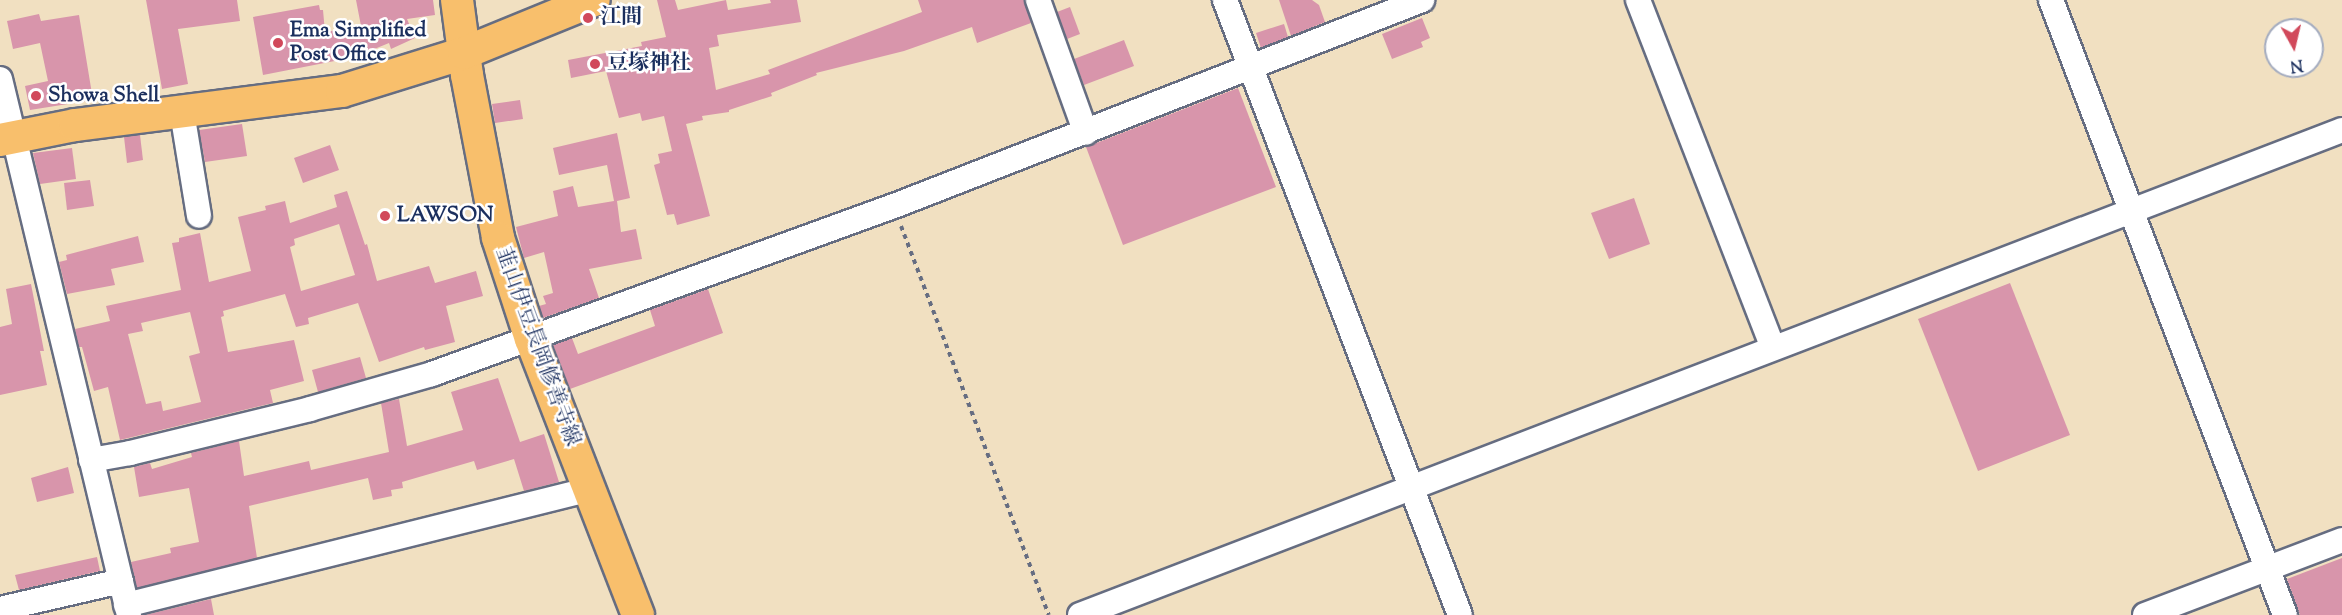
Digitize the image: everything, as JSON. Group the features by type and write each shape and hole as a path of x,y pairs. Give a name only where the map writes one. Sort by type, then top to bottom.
{"main road":[{"name":"韮山伊豆長岡修善寺線","path":"457,0 486,184 498,238 531,339 638,615"},
{"path":"7,139 75,125 342,91 464,53 594,0"}],"street":[{"path":"1038,0 1086,133"},
{"path":"1225,0 1460,615"},
{"path":"91,460 130,453 310,409 432,374 894,206 1422,0"},
{"path":"1638,0 1773,348"},
{"path":"2051,0 2285,615"},
{"path":"0,79 7,139 91,460 127,610 588,490"},
{"path":"182,112 199,216"},
{"path":"1080,615 2342,130"},
{"path":"2145,615 2342,540"},
{"path":"0,609 121,582"}],"path":[{"path":"894,206 1049,615"}],"building":[{"path":"146,0 237,0 240,21 178,29 188,84 162,89"},
{"path":"356,0 433,0 435,15 407,19 415,38 391,49 389,43 355,57 263,75 253,17 319,5 320,10 323,10 325,32 361,26"},
{"path":"657,0 675,0 678,10 726,0 728,10 771,3 770,0 797,0 801,22 717,35 719,46 709,48 716,90 770,74 768,70 922,12 918,0 1024,0 1031,23 977,43 972,27 904,51 816,73 817,75 771,93 772,96 729,110 729,112 702,116 703,120 686,124 710,216 677,225 674,214 667,215 654,165 660,163 658,154 672,151 664,116 642,121 640,113 619,118 606,71 571,78 568,60 642,46 641,42 666,37"},
{"path":"1279,0 1312,0 1319,5 1325,22 1291,36"},
{"path":"1070,7 1080,34 1067,39 1057,12"},
{"path":"39,14 41,21 79,15 93,100 30,110 25,86 48,81 40,43 13,49 7,21"},
{"path":"1422,18 1430,38 1421,42 1423,47 1392,59 1382,34"},
{"path":"1284,24 1288,37 1261,48 1256,33"},
{"path":"1124,40 1134,66 1084,85 1074,59"},
{"path":"1238,88 1276,187 1123,245 1086,147"},
{"path":"520,100 523,119 495,123 492,104"},
{"path":"242,124 247,156 205,162 199,130"},
{"path":"617,133 630,198 617,201 621,232 636,229 642,259 589,269 599,298 543,318 539,306 546,304 543,296 553,293 544,252 524,258 516,227 558,216 553,191 573,186 578,207 614,201 607,165 559,175 553,148"},
{"path":"140,135 143,160 127,163 124,137"},
{"path":"330,145 339,170 303,183 294,158"},
{"path":"72,148 76,179 40,184 33,153"},
{"path":"90,180 94,206 67,210 64,183"},
{"path":"347,191 365,245 367,244 377,281 429,266 435,283 476,271 483,296 446,306 455,342 425,350 424,347 379,362 358,303 308,318 309,324 296,327 285,294 223,311 224,316 221,317 228,352 294,340 304,381 270,390 273,403 120,440 108,387 94,391 75,329 110,321 106,306 181,290 172,243 179,242 179,238 200,233 209,282 251,271 238,217 266,210 265,206 285,201 290,223 337,207 334,195","holes":["339,224 355,275 301,291 290,247 295,245 294,239","190,312 200,353 189,356 201,402 163,411 161,401 146,404 128,334 143,331 141,323"]},
{"path":"1634,198 1650,244 1609,259 1591,213"},
{"path":"138,236 144,262 111,269 115,285 67,294 59,262 67,260 66,255"},
{"path":"2010,283 2070,435 1978,471 1918,319"},
{"path":"31,284 44,351 40,351 47,385 0,395 0,327 12,324 6,289"},
{"path":"708,289 723,333 570,389 553,345 572,338 578,354 655,326 650,310"},
{"path":"360,357 366,378 318,392 312,370"},
{"path":"498,378 520,442 544,434 559,482 524,491 514,459 477,470 474,461 402,482 403,488 391,490 392,496 373,500 368,478 249,506 257,558 137,588 131,562 171,553 170,548 199,542 189,488 139,497 134,467 150,463 152,469 192,457 191,453 239,441 244,476 309,461 311,470 389,452 381,403 399,399 407,446 463,430 451,392"},
{"path":"68,467 74,493 37,502 31,478"},
{"path":"97,557 100,571 19,590 15,575"},
{"path":"2342,558 2342,615 2300,615 2287,579"},
{"path":"211,599 214,615 145,615"}],"place":[{"name":"江間","path":"588,18"},
{"name":"Ema Simplified Post Office","path":"278,43"},
{"name":"豆塚神社","path":"595,64"},
{"name":"Showa Shell","path":"36,96"},
{"name":"LAWSON","path":"385,216"}]}
